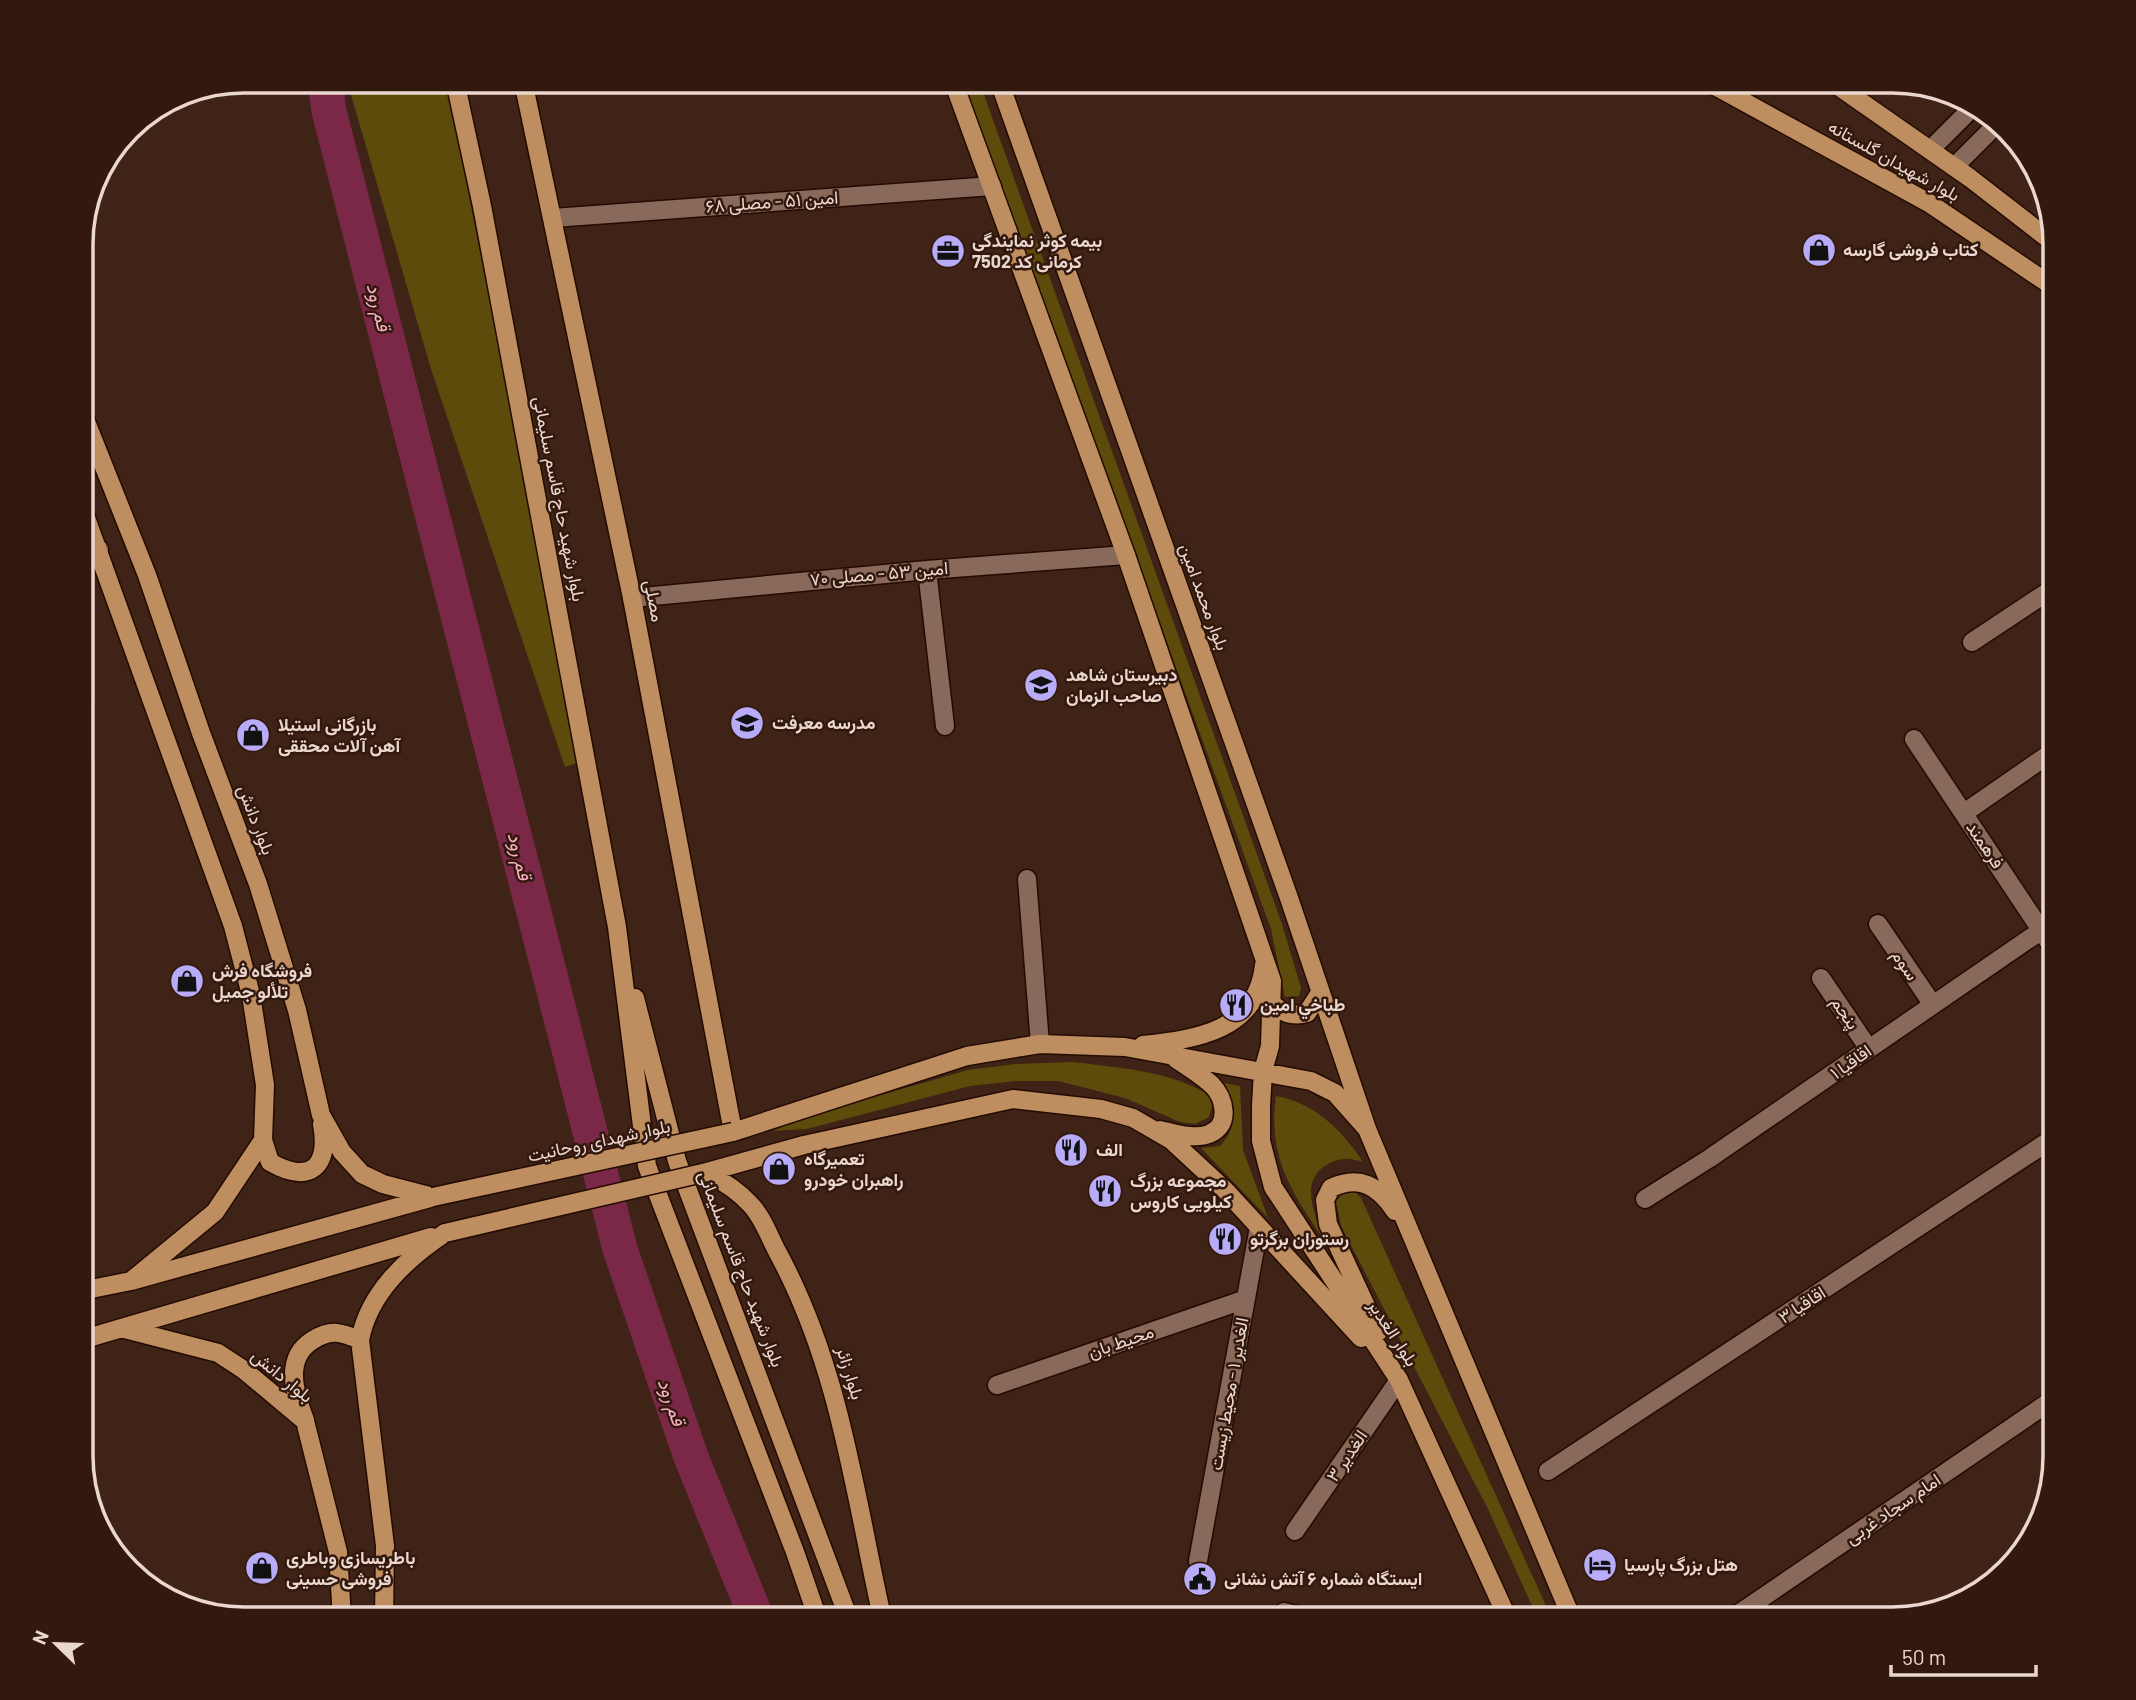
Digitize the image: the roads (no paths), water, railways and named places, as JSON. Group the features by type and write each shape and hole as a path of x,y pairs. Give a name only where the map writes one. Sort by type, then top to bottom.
{"main road":[{"name":"بلوار شهید حاج قاسم سلیمانی","path":"458,93 482,206 617,927 647,1166 814,1607"},
{"name":"مصلی","path":"526,93 632,598 733,1132"},
{"path":"958,93 1126,555 1262,948 1262,977 1257,995 1246,1011 1229,1024 1177,1041 1125,1047"},
{"name":"بلوار محمد امین","path":"1004,93 1367,1129"},
{"name":"بلوار شهیدان گلستانه","path":"1730,93 1929,203 2043,279"},
{"name":"بلوار شهیدان گلستانه","path":"1849,93 2042,234"},
{"name":"بلوار دانش","path":"93,438 147,575 258,884 297,1010 321,1115 342,1152 362,1174 383,1184 433,1197"},
{"path":"93,534 233,926 251,995 265,1086 263,1140 270,1162 290,1172 307,1171 318,1165 325,1153 321,1115"},
{"name":"بلوار شهید حاج قاسم سلیمانی","path":"617,927 677,1161 844,1607"},
{"name":"بلوار الغدیر","path":"1262,948 1272,981 1270,1046 1263,1071 1261,1141 1273,1187 1399,1380 1503,1607"},
{"path":"1271,1002 1279,1010 1297,1016 1307,1013 1320,993"},
{"name":"بلوار شهدای روحانیت","path":"93,1289 131,1281 433,1197 733,1132 967,1056 1040,1044 1125,1047"},
{"path":"1125,1047 1311,1081 1335,1093 1367,1129 1567,1607"},
{"path":"1150,1128 1181,1135 1209,1134 1219,1128 1225,1114 1222,1100 1212,1085 1170,1055"},
{"path":"93,1336 445,1233 708,1172 804,1144 1013,1100 1101,1109 1133,1118 1171,1140 1259,1227 1399,1380"},
{"path":"131,1281 215,1212 263,1140"},
{"name":"بلوار زائر","path":"708,1172 732,1187 752,1206 802,1298 827,1364 849,1449 880,1607"},
{"path":"1399,1380 1328,1224 1325,1200 1331,1188 1349,1180 1370,1185 1391,1205 1411,1235"},
{"path":"384,1607 385,1545 361,1333 379,1293 398,1269 445,1233"},
{"name":"بلوار دانش","path":"121,1328 218,1353 244,1370 305,1421 338,1552 341,1607"},
{"path":"305,1421 296,1395 294,1371 298,1353 305,1345 328,1332 361,1333"}],"street":[{"path":"1930,150 1968,113"},
{"path":"1971,115 1969,130 1977,135 1986,134"},
{"path":"1954,167 1991,129"},
{"name":"امین ۵۱ - مصلی ۶۸","path":"553,218 992,186"},
{"path":"93,551 99,549"},
{"name":"امین ۵۳ - مصلی ۷۰","path":"632,598 928,569 1126,555"},
{"path":"928,569 945,726"},
{"path":"1972,642 2043,596"},
{"name":"فرهمند","path":"1914,738 1964,813 2043,918"},
{"path":"1964,813 2043,759"},
{"path":"1027,879 1040,1044"},
{"name":"سوم","path":"1878,924 1933,1005"},
{"name":"اقاقیا ۱","path":"1645,1199 1710,1158 2043,930"},
{"name":"پنجم","path":"1821,978 1869,1049"},
{"name":"اقاقیا ۳","path":"1548,1471 2043,1146"},
{"name":"الغدیر ۱ - محیط زیست","path":"1198,1561 1259,1227"},
{"name":"محیط بان","path":"997,1385 1246,1299"},
{"name":"الغدیر ۳","path":"1295,1531 1399,1380"},
{"name":"امام سجاد غربی","path":"1749,1607 2043,1407"}],"waterway":[{"name":"قم رود","path":"327,93 329,111 620,1249 691,1457 752,1607"}],"place":[{"name":"کتاب فروشی گارسه","path":"1819,250"},
{"name":"بیمه کوثر نمایندگی کرمانی کد 7502","path":"948,251"},
{"name":"دبیرستان شاهد صاحب الزمان","path":"1041,685"},
{"name":"مدرسه معرفت","path":"747,723"},
{"name":"بازرگانی استیلا آهن آلات محققی","path":"253,735"},
{"name":"فروشگاه فرش تلألو جمیل","path":"187,981"},
{"name":"طباخي امين","path":"1236,1005"},
{"name":"الف","path":"1071,1150"},
{"name":"تعمیرگاه راهبران خودرو","path":"779,1169"},
{"name":"مجموعه بزرگ کیلویی کاروس","path":"1105,1191"},
{"name":"رستوران برگرتو","path":"1225,1239"},
{"name":"هتل بزرگ پارسیا","path":"1600,1565"},
{"name":"باطریسازی وباطری فروشی حسینی","path":"262,1568"},
{"name":"ایستگاه شماره ۶ آتش نشانی","path":"1200,1579"}]}
